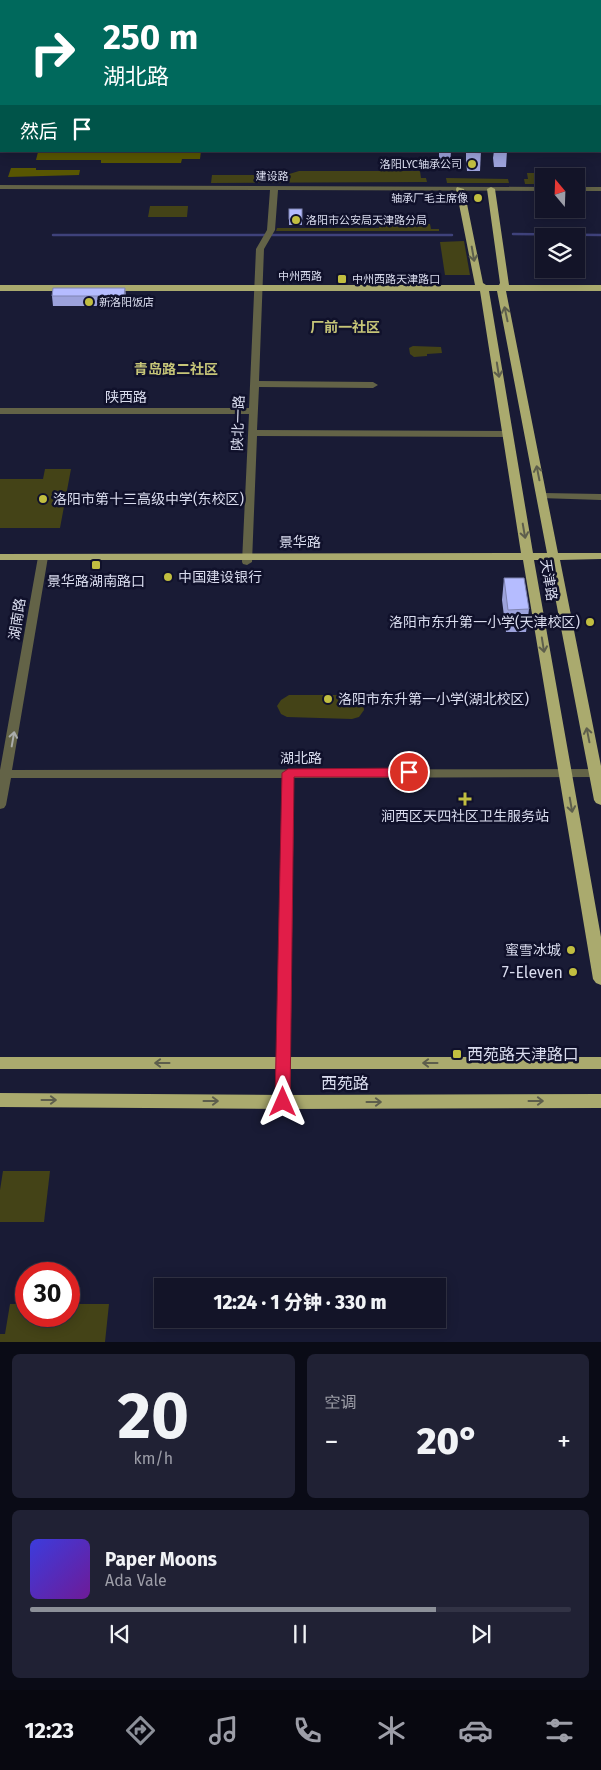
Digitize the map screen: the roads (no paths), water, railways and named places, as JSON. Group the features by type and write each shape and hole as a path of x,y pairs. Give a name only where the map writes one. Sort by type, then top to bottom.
{"main road":[{"name":"天津路","path":"460,191 481,286 601,979"},
{"name":"天津路","path":"491,191 503,286 554,559 598,773 601,800"},
{"name":"中州西路","path":"0,286 601,286"},
{"name":"景华路","path":"0,562 42,560 554,559 601,556"},
{"name":"景华路","path":"0,557 42,560"},
{"name":"景华路","path":"554,559 601,563"},
{"name":"西苑路","path":"0,1063 601,1063"},
{"name":"西苑路","path":"0,1100 283,1102 601,1101"}],"street":[{"name":"建设路","path":"0,188 535,191"},
{"name":"建设路","path":"0,188 460,191"},
{"name":"陕北一路","path":"247,559 257,286 260,249 271,230 274,190"},
{"path":"585,191 601,191"},
{"path":"253,384 373,385"},
{"name":"陕西路","path":"0,411 252,411"},
{"path":"251,434 507,434"},
{"path":"543,496 601,497"},
{"name":"湖南路","path":"0,804 42,560"},
{"path":"283,1102 288,773"},
{"name":"湖北路","path":"6,774 598,773"}],"waterway":[{"path":"513,234 601,235"},
{"path":"53,235 452,235"}],"place":[{"name":"洛阳LYC轴承公司","path":"472,164"},
{"name":"轴承厂毛主席像","path":"478,198"},
{"name":"洛阳市公安局天津路分局","path":"296,220"},
{"name":"中州西路天津路口","path":"342,279"},
{"name":"新洛阳饭店","path":"89,302"},
{"name":"洛阳市第十三高级中学(东校区)","path":"43,499"},
{"name":"景华路湖南路口","path":"96,565"},
{"name":"中国建设银行","path":"168,577"},
{"name":"洛阳市东升第一小学(天津校区)","path":"590,622"},
{"name":"洛阳市东升第一小学(湖北校区)","path":"328,699"},
{"name":"涧西区天四社区卫生服务站","path":"465,799"},
{"name":"蜜雪冰城","path":"571,950"},
{"name":"7-Eleven","path":"573,972"},
{"name":"西苑路天津路口","path":"457,1054"}],"district":[{"name":"厂前一社区","path":"345,327"},
{"name":"青岛路二社区","path":"176,369"}]}
